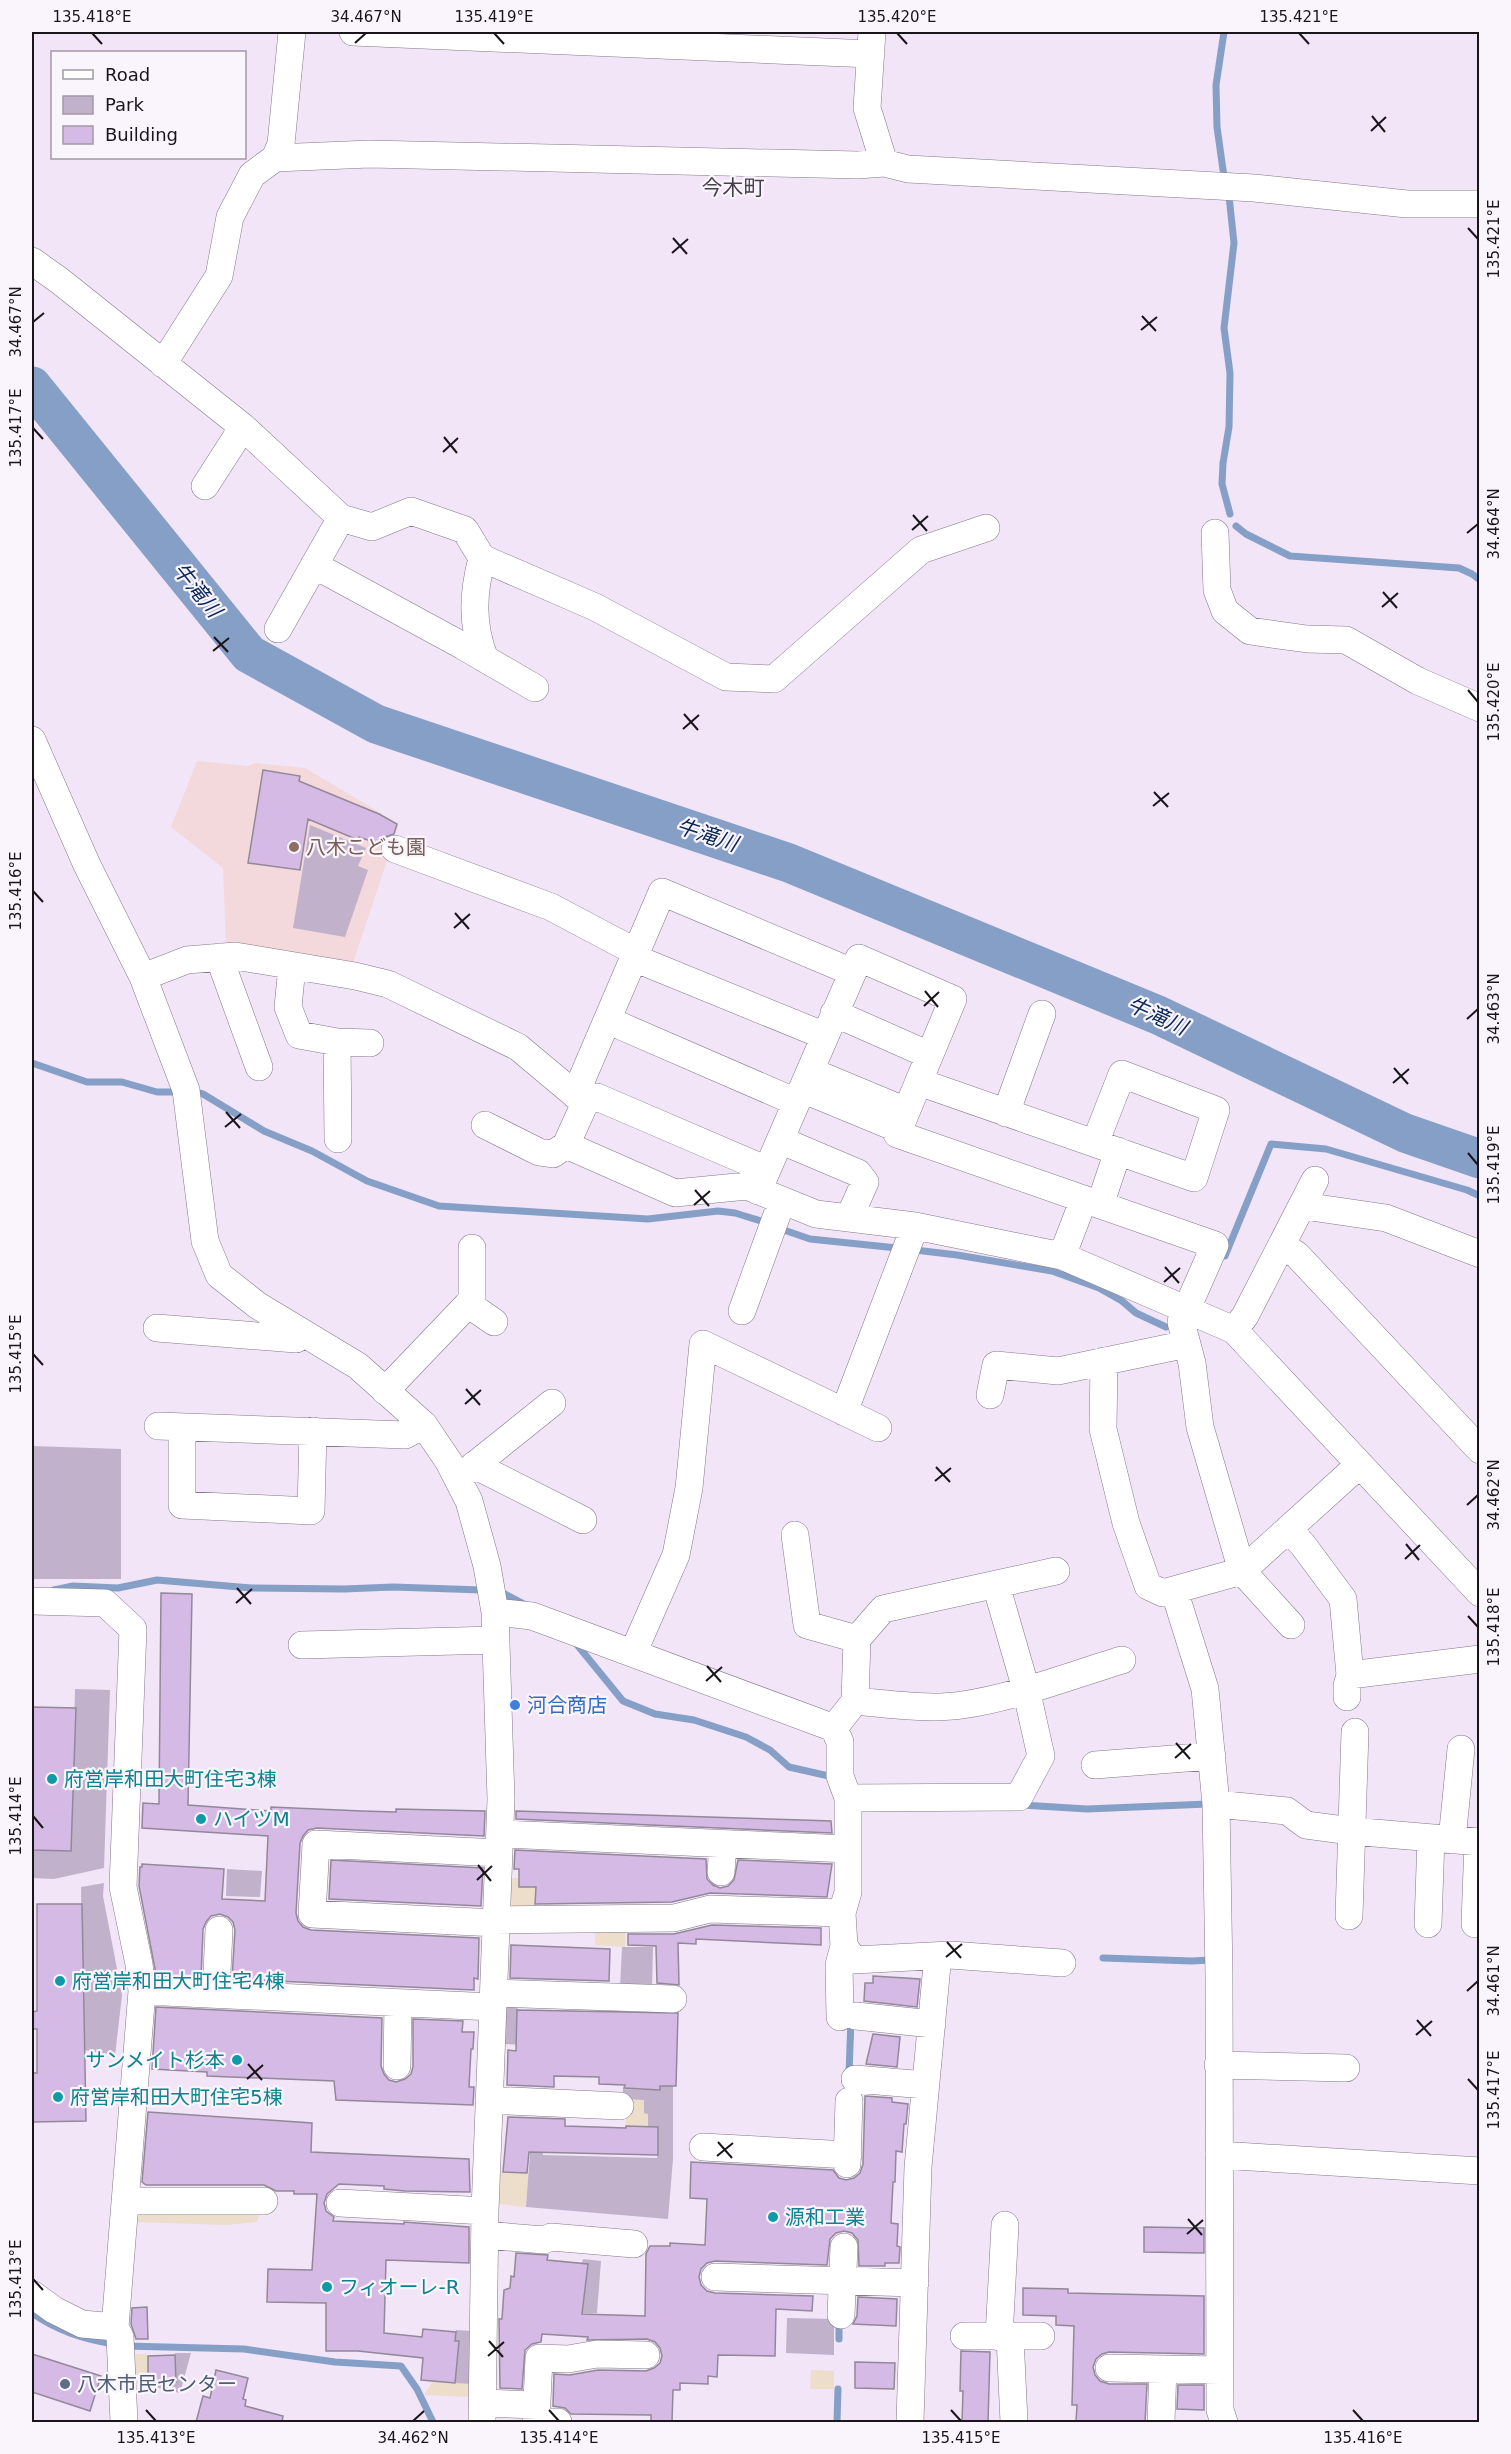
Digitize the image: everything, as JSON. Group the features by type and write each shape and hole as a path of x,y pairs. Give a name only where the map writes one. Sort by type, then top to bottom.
{"street":[{"path":"163,364 219,276 230,217 252,175 275,158 281,144 292,32"},
{"path":"352,32 872,43 867,108 884,163"},
{"path":"275,158 370,154 846,165 884,163 908,169 1254,188 1407,204 1479,204"},
{"path":"32,261 243,427 341,518 372,527 411,511 465,531 482,558 595,607 726,677 774,679 921,550 986,528"},
{"path":"205,486 243,427"},
{"path":"278,629 341,518"},
{"path":"1215,533 1217,590 1225,611 1250,631 1306,639 1346,640 1418,681 1479,708"},
{"path":"482,558 475,585 474,617 478,641 485,659"},
{"path":"314,565 535,688"},
{"path":"32,740 87,865 143,977 186,1090 205,1240 219,1275 257,1305 358,1366 424,1425 449,1462 466,1472 583,1520"},
{"path":"395,849 551,907 635,955 830,1025 929,1055"},
{"path":"485,1125 539,1152 553,1154 566,1145 607,1020 662,892 852,972"},
{"path":"143,977 188,960 235,956 355,976 388,984 518,1047 580,1099 597,1097 816,1214 915,1227 1062,1256 1185,1311 1234,1330 1479,1593"},
{"path":"219,957 259,1067"},
{"path":"742,1311 780,1140 859,958 952,999 897,1134 1215,1245 1181,1322 1192,1363 1200,1427 1242,1571 1291,1626"},
{"path":"292,967 288,1007 299,1035 338,1042 370,1043"},
{"path":"1006,1113 1042,1014"},
{"path":"607,1020 903,1120"},
{"path":"338,1042 338,1139"},
{"path":"918,1082 1107,1147 1092,1202 1062,1256"},
{"path":"780,1140 858,1173 865,1182 849,1218"},
{"path":"566,1145 675,1193 747,1186 769,1187"},
{"path":"1234,1330 1245,1316 1283,1246 1315,1180"},
{"path":"1304,1206 1386,1218 1479,1254"},
{"path":"844,1412 915,1227"},
{"path":"1283,1246 1297,1255 1479,1450"},
{"path":"385,1391 472,1300 472,1248"},
{"path":"468,1304 494,1322"},
{"path":"157,1328 296,1339 303,1333"},
{"path":"633,1653 676,1555 689,1488 703,1344 878,1428"},
{"path":"990,1395 996,1365 1058,1371 1187,1344"},
{"path":"1104,1361 1103,1429 1126,1523 1148,1586 1162,1593 1242,1571 1359,1465"},
{"path":"466,1472 552,1403"},
{"path":"313,1431 311,1511 182,1505 170,1426 313,1431 405,1435 424,1425"},
{"path":"466,1472 469,1501 484,1555 495,1612 501,1799 485,2223 482,2413 537,2405"},
{"path":"1288,1530 1303,1545 1343,1599 1349,1686 1479,1659"},
{"path":"795,1535 807,1625 857,1639"},
{"path":"834,1728 855,1701 857,1639 883,1609 1056,1572"},
{"path":"848,1798 1019,1797 1041,1756 1026,1689 996,1585"},
{"path":"1174,1590 1205,1689 1216,1804 1219,1976 1220,2410 1224,2422"},
{"path":"32,1601 105,1603 133,1629 123,1887 139,1964 142,1991 125,2201 118,2340 124,2422"},
{"path":"495,1612 531,1616 834,1728 840,1742 840,1776 848,1798 848,1892 842,1913 844,1946 839,1965 848,2016 932,2024"},
{"path":"302,1645 496,1640"},
{"path":"855,1701 960,1706 1122,1660"},
{"path":"1349,1916 1355,1732"},
{"path":"1461,1749 1460,1841 1475,1924"},
{"path":"1095,1765 1212,1756"},
{"path":"1216,1804 1287,1811 1306,1825 1460,1841"},
{"path":"842,1913 710,1910 674,1918 496,1921 312,1914 316,1844 499,1844 617,1829 723,1844 848,1849"},
{"path":"1428,1924 1460,1841"},
{"path":"722,1872 723,1844"},
{"path":"216,1994 219,1930"},
{"path":"844,1946 854,1960 950,1955 1062,1964"},
{"path":"910,2422 915,2283 908,2167 925,2085 937,1965"},
{"path":"142,1991 398,2002 673,1999"},
{"path":"396,2066 398,2002"},
{"path":"1218,2065 1346,2068"},
{"path":"703,2147 848,2160 852,2090 925,2085"},
{"path":"489,2100 620,2106"},
{"path":"1219,2155 1479,2170"},
{"path":"340,2203 371,2194 544,2240 551,2237 634,2244"},
{"path":"125,2201 264,2201"},
{"path":"1005,2225 1005,2337 1014,2422"},
{"path":"842,2315 844,2247"},
{"path":"716,2277 915,2283"},
{"path":"32,2294 54,2310 118,2340"},
{"path":"964,2336 1041,2336"},
{"path":"558,2422 536,2422 539,2358 568,2359 597,2354 608,2344 646,2355"},
{"path":"1109,2368 1220,2370"},
{"path":"1161,2422 1163,2369"}],"shaded area":[{"name":"八木こども園","path":"197,761 305,768 399,824 353,963 226,948 223,868 171,827"},
{"path":"509,1878 519,1878 519,1887 536,1887 536,1912 520,1913 508,1901"},
{"path":"626,1925 625,1947 595,1945 595,1926"},
{"path":"622,2099 644,2100 648,2113 648,2126 626,2126 626,2113"},
{"path":"498,2172 529,2173 526,2207 497,2204"},
{"path":"146,2210 261,2210 257,2222 227,2225 134,2222 134,2219"},
{"path":"132,2354 147,2354 149,2386 135,2383"},
{"path":"811,2370 834,2371 834,2389 810,2389"},
{"path":"433,2381 471,2384 471,2397 424,2395"}],"green space":[{"path":"310,825 366,848 358,866 368,870 345,937 293,928"},
{"path":"32,1446 121,1449 121,1579 32,1579"},
{"path":"75,1689 110,1690 104,1868 54,1879 32,1878 32,1850 71,1851"},
{"path":"227,1869 262,1871 260,1897 226,1896"},
{"path":"104,1883 103,1896 122,1995 115,2056 84,2050 81,1887"},
{"path":"622,1947 653,1947 652,1989 620,1988"},
{"path":"518,2002 516,2034 580,2047 504,2044 505,2005"},
{"path":"660,2085 673,2086 673,2159 668,2219 526,2207 530,2154 524,2153 544,2131 543,2155 657,2158 658,2127 648,2126 648,2114 644,2113 644,2100 622,2099 623,2089 659,2090"},
{"path":"583,2259 601,2261 597,2313 569,2313"},
{"path":"787,2318 834,2319 834,2355 786,2353"},
{"path":"456,2330 473,2331 471,2384 455,2383 458,2342 455,2341"},
{"path":"175,2353 191,2353 180,2393 149,2386 148,2383 176,2382"}],"building":[{"path":"263,770 300,776 299,781 379,814 397,824 394,834 385,837 380,844 359,837 358,840 308,819 300,870 248,863"},
{"path":"161,1593 192,1594 188,1805 271,1811 271,1807 396,1812 396,1809 485,1811 484,1836 317,1828 308,1830 300,1843 296,1913 303,1927 311,1930 479,1938 478,1979 474,1978 474,1990 232,1979 235,1930 233,1922 220,1914 211,1916 203,1929 201,1978 158,1976 156,1974 139,1886 142,1864 224,1869 222,1899 265,1901 268,1836 142,1828 143,1803 159,1804"},
{"name":"府営岸和田大町住宅3棟","path":"32,1707 76,1708 71,1851 32,1850"},
{"path":"516,1811 831,1821 832,1833 516,1819"},
{"path":"515,1850 706,1859 707,1879 720,1888 728,1886 734,1880 738,1860 832,1864 827,1897 710,1893 672,1902 535,1904 536,1887 519,1887 519,1869 514,1869"},
{"path":"331,1860 483,1868 481,1906 329,1899"},
{"name":"府営岸和田大町住宅4棟","path":"37,1904 82,1904 86,2121 32,2122 32,2073 37,2073 37,2029 32,2029 32,2012 37,2011"},
{"path":"712,1925 821,1928 821,1945 696,1939 696,1944 678,1943 679,1985 657,1983 656,1946 628,1945 628,1934 674,1934"},
{"path":"511,1945 610,1949 609,1981 510,1978"},
{"path":"873,1976 920,1979 917,2007 864,2001 865,1983 873,1983"},
{"path":"156,2007 382,2018 381,2066 389,2080 396,2082 411,2074 413,2067 413,2019 463,2021 462,2032 474,2032 469,2087 474,2087 473,2105 336,2100 334,2081 207,2076 207,2072 152,2069"},
{"path":"517,2010 678,2013 676,2086 660,2086 660,2090 624,2088 625,2085 599,2084 599,2077 554,2076 554,2087 507,2085 508,2050 516,2051"},
{"path":"873,2034 900,2037 897,2067 866,2064"},
{"path":"865,2096 892,2098 892,2102 908,2104 902,2152 896,2151 895,2182 893,2182 891,2223 898,2224 899,2263 885,2263 885,2266 859,2266 858,2240 852,2233 844,2231 836,2233 830,2239 827,2265 715,2261 707,2263 701,2269 699,2277 701,2285 707,2291 813,2296 812,2311 776,2309 775,2356 718,2355 717,2377 708,2376 708,2384 680,2383 680,2390 673,2390 672,2422 651,2422 651,2415 571,2414 565,2408 553,2406 554,2374 570,2375 598,2370 646,2371 654,2368 660,2363 662,2356 655,2342 647,2339 587,2340 588,2337 542,2334 541,2342 532,2344 525,2350 522,2389 500,2388 499,2319 502,2319 504,2290 510,2288 511,2276 514,2277 516,2253 548,2255 547,2260 588,2264 582,2314 645,2316 646,2254 650,2246 670,2246 670,2243 705,2245 707,2199 690,2198 691,2162 833,2170 839,2178 846,2180 854,2178 860,2173 863,2164"},
{"path":"148,2112 312,2123 311,2152 469,2159 470,2192 405,2191 384,2189 384,2186 339,2184 327,2194 324,2203 326,2211 334,2217 333,2221 404,2224 404,2222 469,2227 469,2263 386,2260 384,2333 422,2337 423,2329 456,2332 455,2341 459,2341 455,2383 421,2380 423,2358 358,2351 326,2351 326,2303 267,2302 268,2269 312,2270 317,2194 276,2191 264,2185 146,2185 142,2182"},
{"path":"508,2117 565,2119 565,2126 658,2127 658,2155 529,2152 527,2173 503,2172"},
{"path":"1144,2227 1204,2228 1204,2253 1144,2252"},
{"path":"1023,2288 1068,2289 1068,2293 1204,2296 1204,2354 1109,2352 1102,2354 1096,2359 1093,2367 1100,2381 1109,2384 1147,2384 1145,2422 1076,2422 1077,2405 1072,2405 1074,2326 1056,2325 1056,2316 1023,2315"},
{"path":"858,2297 897,2299 896,2326 853,2324 857,2316"},
{"path":"147,2307 148,2339 136,2339 131,2324 132,2308"},
{"path":"961,2351 990,2352 988,2422 962,2422"},
{"name":"八木市民センター","path":"32,2354 101,2376 90,2411 32,2392"},
{"path":"175,2355 176,2382 148,2383 148,2356"},
{"path":"855,2362 895,2363 894,2389 855,2388"},
{"path":"216,2370 248,2378 243,2399 246,2400 245,2406 283,2416 282,2422 196,2422 203,2396 210,2398"},
{"path":"1178,2385 1204,2385 1204,2410 1177,2409"}],"waterway":[{"path":"1224,32 1216,85 1217,127 1224,177"},
{"path":"1229,196 1234,243 1224,328 1230,373 1229,427 1222,484 1230,514"},
{"name":"牛滝川","path":"32,386 249,654 376,724 789,863 1158,1015 1405,1133 1480,1159"},
{"path":"1236,526 1246,534 1290,556 1459,568 1480,580"},
{"path":"32,1063 87,1082 122,1082 157,1092 175,1092"},
{"path":"195,1092 203,1094 264,1131 312,1151 367,1181 439,1206 648,1219 718,1211 735,1213 764,1222"},
{"path":"1225,1256 1271,1144 1326,1149 1467,1190 1480,1196"},
{"path":"781,1229 810,1239 897,1248"},
{"path":"915,1250 1052,1271 1099,1288 1122,1301 1136,1313 1166,1327"},
{"path":"54,1590 73,1586 118,1588 157,1580 251,1588 393,1587 482,1590"},
{"path":"499,1591 526,1605"},
{"path":"574,1641 623,1701 655,1714 694,1720 746,1737 770,1750 789,1767 833,1777"},
{"path":"1022,1805 1087,1809 1208,1804"},
{"path":"1103,1958 1210,1960"},
{"path":"849,2074 851,2019"},
{"path":"32,2313 51,2325 71,2333 114,2344"},
{"path":"839,2320 839,2339"},
{"path":"125,2346 244,2349 335,2362 401,2366 417,2389 433,2422"},
{"path":"837,2422 838,2389"}],"place":[{"name":"八木こども園","path":"294,847"},
{"name":"河合商店","path":"515,1705"},
{"name":"府営岸和田大町住宅3棟","path":"52,1779"},
{"name":"ハイツM","path":"201,1819"},
{"name":"府営岸和田大町住宅4棟","path":"60,1981"},
{"name":"サンメイト杉本","path":"237,2060"},
{"name":"府営岸和田大町住宅5棟","path":"58,2097"},
{"name":"源和工業","path":"773,2217"},
{"name":"フィオーレ-R","path":"327,2287"},
{"name":"八木市民センター","path":"65,2384"}],"district":[{"name":"今木町","path":"733,188"}]}
